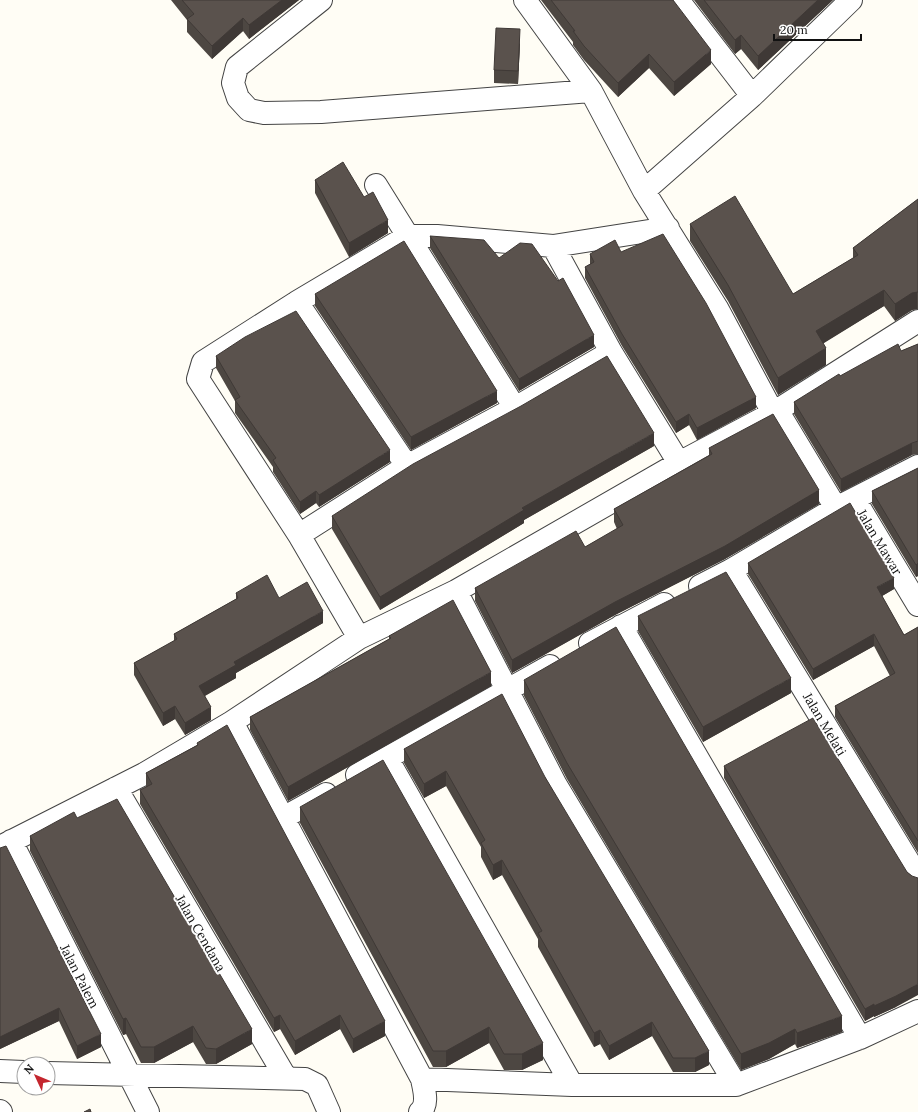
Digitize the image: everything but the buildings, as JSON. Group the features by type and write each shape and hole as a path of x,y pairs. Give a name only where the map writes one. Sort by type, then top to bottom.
{"street":[{"path":"321,0 237,67 233,76 234,88 238,98 249,110 264,113 321,112 591,91"},
{"name":"Jalan Mawar","path":"525,0 591,91 644,191 717,308 775,411 846,504 918,605"},
{"path":"678,0 752,96"},
{"path":"644,191 752,96 849,1"},
{"path":"376,185 515,408"},
{"path":"359,638 299,535 198,379 203,362 297,302 408,236 437,236 553,246 668,228"},
{"path":"553,246 611,352 679,463"},
{"path":"297,302 407,466"},
{"path":"5,844 116,788 232,722 359,638 456,591 679,463 775,411 918,321"},
{"path":"299,535 407,466 515,408 611,352"},
{"path":"283,818 621,626 731,570 846,504 918,466"},
{"name":"Jalan Melati","path":"731,570 918,877"},
{"path":"456,591 506,691 556,784 736,1085"},
{"path":"621,626 860,1038"},
{"path":"232,722 422,1079 426,1101 424,1109 420,1112"},
{"path":"388,758 572,1085"},
{"name":"Jalan Cendana","path":"116,788 286,1078"},
{"name":"Jalan Palem","path":"5,844 148,1112"},
{"path":"422,1079 572,1085 736,1085 860,1038 918,1011"},
{"path":"0,1071 16,1072"},
{"path":"56,1073 305,1079 317,1085 329,1112"}]}
